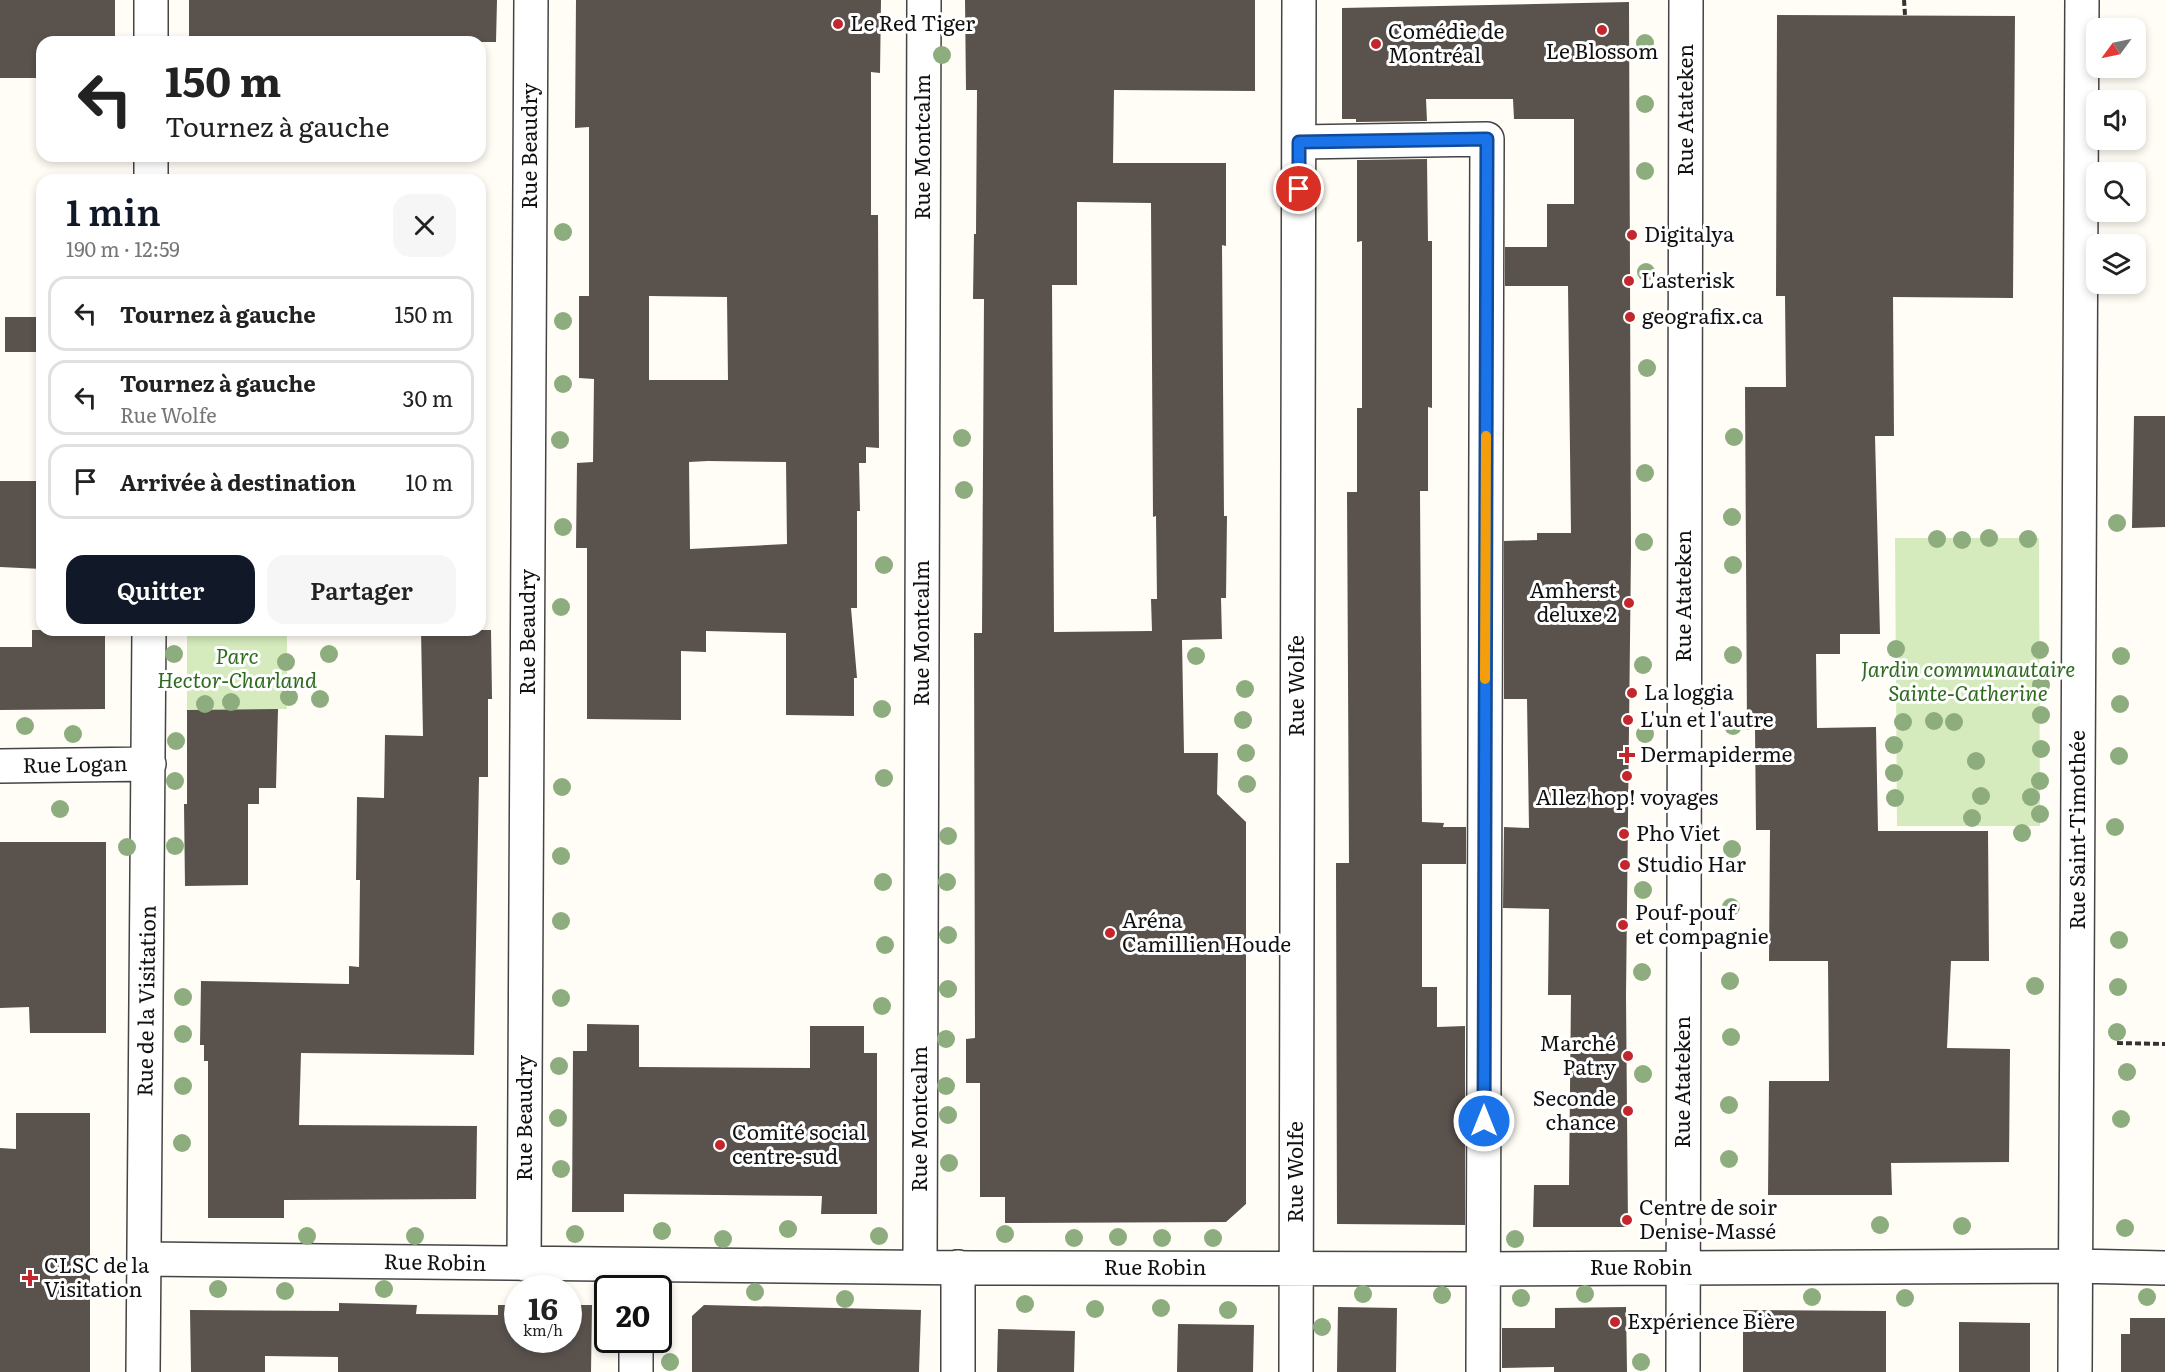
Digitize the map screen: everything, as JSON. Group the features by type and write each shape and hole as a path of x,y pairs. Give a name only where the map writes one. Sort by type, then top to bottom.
{"street":[{"path":"151,0 151,36"},
{"name":"Rue Beaudry","path":"524,1263 531,0"},
{"name":"Rue Montcalm","path":"920,1266 924,0"},
{"name":"Rue Wolfe","path":"1296,1372 1299,0"},
{"name":"Rue Atateken","path":"1683,1372 1686,0"},
{"name":"Rue Saint-Timothée","path":"2075,1372 2082,0"},
{"path":"1299,142 1487,139 1483,1372"},
{"name":"Rue de la Visitation","path":"143,1372 149,636"},
{"name":"Rue Logan","path":"0,766 149,764"},
{"name":"Rue Robin","path":"144,1259 524,1263 619,1275"},
{"name":"Rue Robin","path":"672,1276 920,1266 1484,1269 2076,1266 2165,1268"},
{"path":"958,1268 958,1372"},
{"path":"636,1353 636,1372"}],"path":[{"path":"1904,0 1905,15"},
{"path":"2110,1043 2165,1044"}],"green space":[{"name":"Jardin communautaire Sainte-Catherine","path":"1895,538 2039,538 2040,826 1897,826"},
{"name":"Parc Hector-Charland","path":"187,636 287,636 287,709 187,710"}],"building":[{"path":"0,0 115,0 115,36 36,36 36,78 0,78"},
{"path":"189,0 497,0 496,42 486,42 486,36 189,36"},
{"path":"576,0 881,0 880,73 871,72 871,215 878,215 879,448 866,447 866,463 859,463 857,608 851,608 857,678 854,678 854,716 786,715 786,633 706,631 706,652 681,651 681,720 587,719 587,548 576,548 577,463 593,462 594,379 579,378 579,296 589,296 589,127 575,128","holes":["649,296 727,297 728,380 649,380","689,462 786,462 787,544 690,549"]},
{"path":"965,0 1255,0 1255,91 1114,90 1113,163 1226,163 1226,246 1222,245 1224,516 1227,516 1226,598 1221,598 1222,639 1182,640 1184,753 1218,753 1217,794 1246,822 1246,1204 1226,1222 1005,1223 1005,1197 980,1197 980,1083 966,1083 966,1039 975,1038 974,633 982,633 984,299 973,299 977,90 966,90","holes":["1077,202 1151,203 1153,517 1156,516 1157,599 1151,599 1152,631 1054,632 1052,285 1077,285"]},
{"path":"1629,2 1631,551 1626,996 1628,1227 1533,1227 1534,1185 1569,1185 1571,995 1548,995 1549,909 1503,908 1504,827 1529,828 1527,699 1504,699 1504,541 1537,540 1537,533 1571,533 1568,286 1505,286 1505,247 1547,247 1547,204 1574,204 1574,119 1514,119 1513,99 1426,99 1427,121 1356,122 1356,119 1342,119 1342,8"},
{"path":"1777,15 2015,16 2013,298 1893,297 1894,436 1875,436 1880,634 1840,634 1840,654 1816,654 1817,728 1876,727 1878,831 1988,831 1989,961 1951,961 1947,1048 2010,1049 2009,1162 1891,1163 1892,1195 1768,1195 1769,1081 1829,1081 1828,961 1769,961 1770,830 1756,830 1755,728 1747,730 1745,387 1786,387 1785,296 1776,296"},
{"path":"1427,159 1428,241 1432,241 1432,408 1428,407 1428,491 1420,491 1422,822 1444,823 1443,827 1466,827 1466,864 1422,864 1422,987 1437,987 1437,1027 1465,1026 1465,1225 1337,1224 1336,863 1349,863 1347,492 1357,492 1357,408 1362,408 1362,241 1357,242 1357,160"},
{"path":"5,317 36,317 36,352 5,352"},
{"path":"2134,416 2165,416 2165,527 2132,528"},
{"path":"0,481 36,481 36,569 0,567"},
{"path":"32,630 36,630 36,636 105,636 105,709 0,710 0,647 32,647"},
{"path":"486,630 491,630 492,699 488,699 488,777 479,777 474,1055 301,1053 299,1125 477,1126 476,1199 284,1200 284,1218 208,1218 208,1061 204,1061 204,1045 200,1045 201,981 349,984 349,966 359,967 360,880 356,880 357,797 384,798 385,735 423,736 421,636 486,636"},
{"path":"278,709 276,788 259,788 259,804 248,804 248,885 185,886 184,804 187,804 187,710"},
{"path":"0,842 106,842 106,1033 30,1033 29,1007 0,1008"},
{"path":"587,1024 639,1025 639,1067 810,1068 810,1026 864,1026 864,1053 877,1053 877,1214 821,1214 822,1196 624,1194 624,1212 572,1212 573,1051 587,1051"},
{"path":"16,1113 90,1113 90,1372 0,1372 0,1148 16,1149"},
{"path":"339,1303 417,1305 416,1314 498,1315 498,1305 504,1305 504,1353 582,1353 582,1305 592,1305 591,1372 338,1372 338,1357 265,1356 265,1372 191,1372 190,1310 339,1311"},
{"path":"704,1305 921,1310 919,1372 692,1372 692,1316"},
{"path":"1338,1307 1397,1308 1396,1372 1337,1372"},
{"path":"1626,1307 1627,1372 1554,1372 1554,1367 1502,1368 1502,1328 1555,1328 1555,1308"},
{"path":"1743,1310 1886,1311 1886,1372 1743,1372"},
{"path":"2130,1318 2165,1318 2165,1372 2121,1372 2121,1334 2130,1334"},
{"path":"1959,1322 2030,1323 2030,1372 1959,1372"},
{"path":"1178,1324 1254,1325 1253,1372 1177,1372"},
{"path":"998,1329 1075,1331 1074,1372 997,1372"}],"slow traffic":[{"path":"1485,679 1486,436"}],"place":[{"name":"Le Red Tiger","path":"838,24"},
{"name":"Le Blossom","path":"1602,30"},
{"name":"Comédie de Montréal","path":"1376,44"},
{"name":"Digitalya","path":"1632,235"},
{"name":"L'asterisk","path":"1629,281"},
{"name":"geografix.ca","path":"1630,317"},
{"name":"Amherst deluxe 2","path":"1629,603"},
{"name":"La loggia","path":"1632,693"},
{"name":"L'un et l'autre","path":"1628,720"},
{"name":"Dermapiderme","path":"1627,755"},
{"name":"Allez hop! voyages","path":"1627,776"},
{"name":"Pho Viet","path":"1624,834"},
{"name":"Studio Har","path":"1625,865"},
{"name":"Pouf-pouf et compagnie","path":"1623,925"},
{"name":"Aréna Camillien Houde","path":"1110,933"},
{"name":"Marché Patry","path":"1628,1056"},
{"name":"Seconde chance","path":"1628,1111"},
{"name":"Comité social centre-sud","path":"720,1145"},
{"name":"Centre de soir Denise-Massé","path":"1627,1220"},
{"name":"CLSC de la Visitation","path":"30,1278"},
{"name":"Expérience Bière","path":"1615,1322"}],"route":[{"path":"1299,189 1299,142 1487,139 1484,1121"}]}
